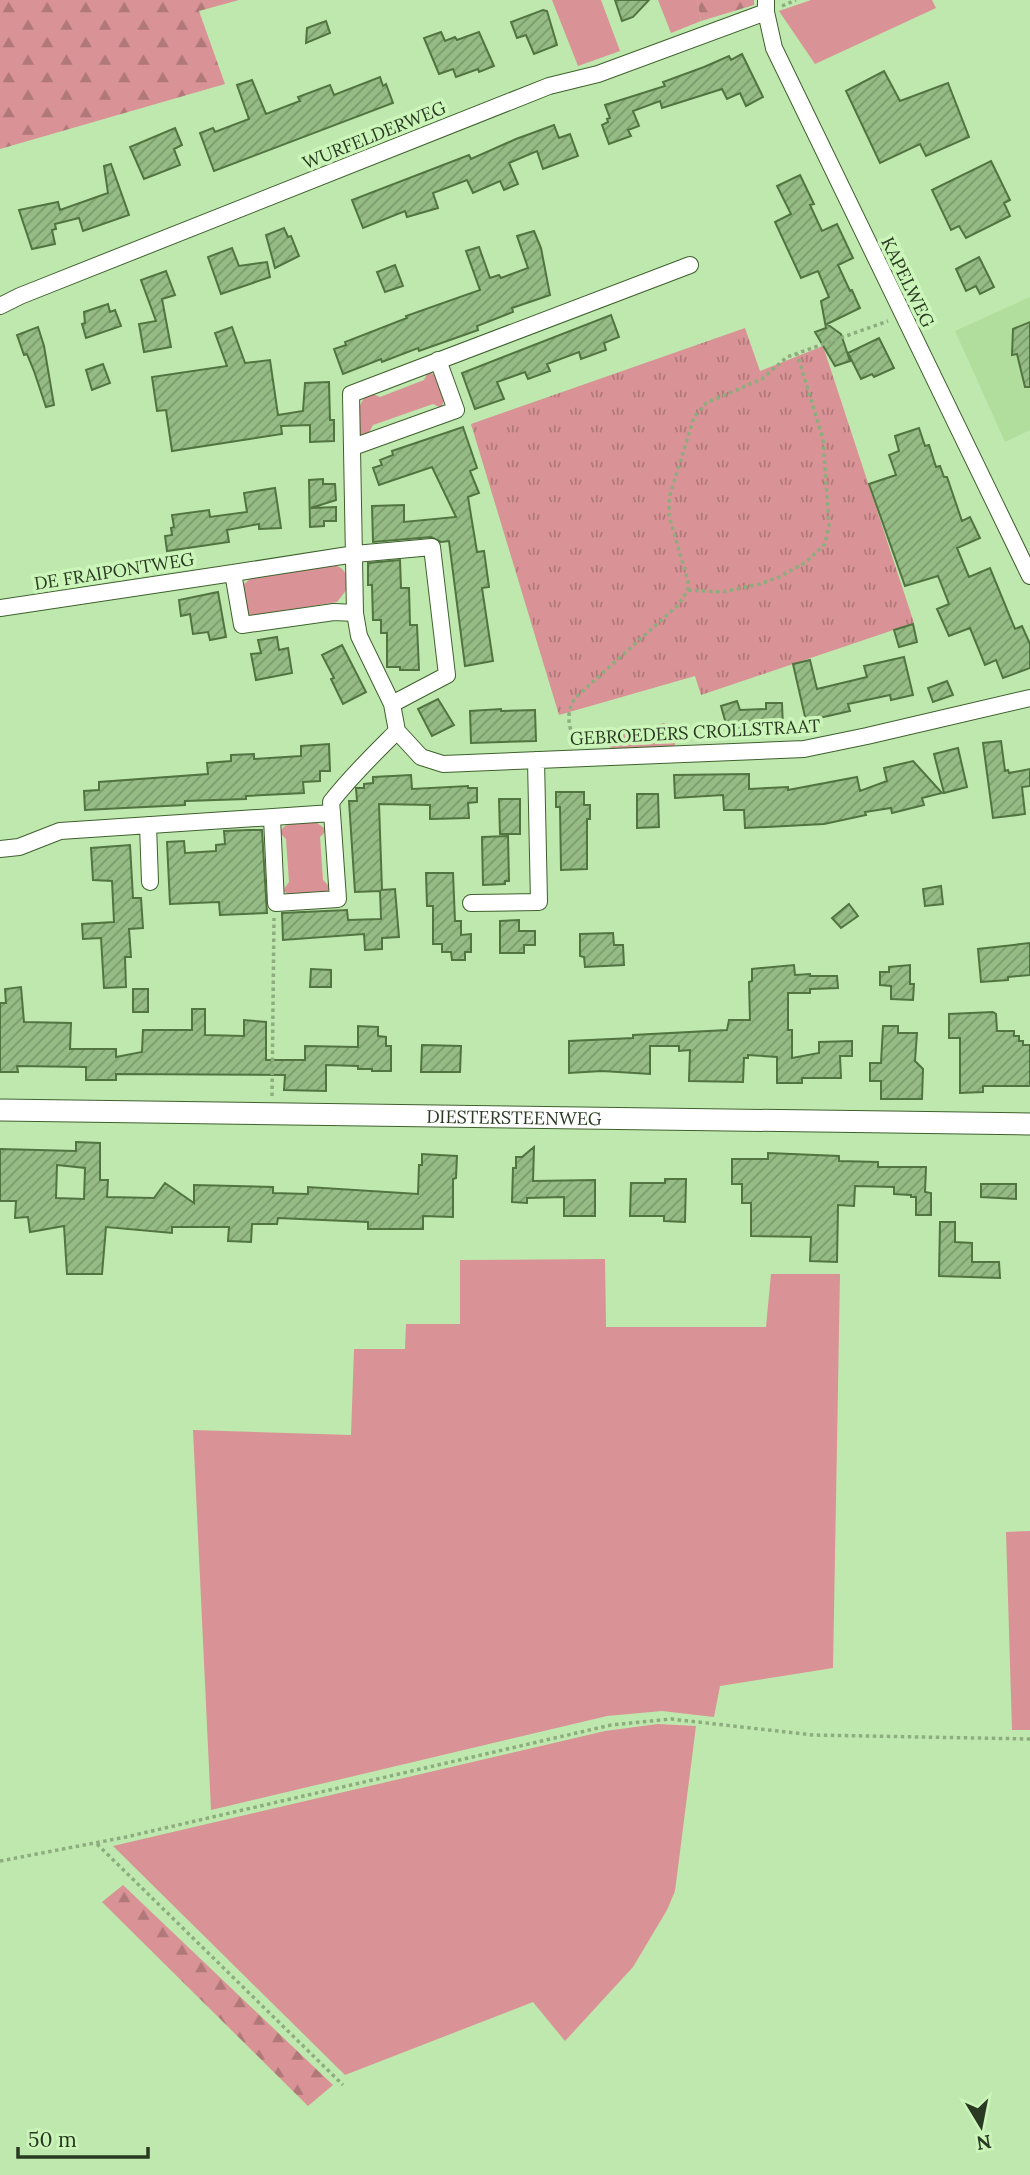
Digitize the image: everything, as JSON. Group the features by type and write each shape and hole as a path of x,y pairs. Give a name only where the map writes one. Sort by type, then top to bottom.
{"main road":[{"name":"DIESTERSTEENWEG","path":"0,1111 1030,1125"}],"street":[{"name":"WURFELDERWEG","path":"0,306 549,86 598,74 766,6"},
{"name":"KAPELWEG","path":"766,6 774,48 1030,576"},
{"path":"272,818 276,902 338,899 331,802 354,774 397,731 392,704 359,636 355,613 351,394 690,265"},
{"path":"353,447 456,410 438,360"},
{"path":"355,554 432,547 447,675 392,704"},
{"name":"DE FRAIPONTWEG","path":"0,608 355,554"},
{"path":"233,573 242,625 334,612 355,613"},
{"name":"GEBROEDERS CROLLSTRAAT","path":"397,731 421,757 443,764 804,749 867,737 1030,698"},
{"path":"471,903 539,902 536,760"},
{"path":"0,849 19,848 60,831 332,813"},
{"path":"148,825 150,882"}],"path":[{"path":"581,758 570,727 569,708 572,703 678,605 688,590 688,581 668,516 668,508 694,417 706,403 762,379 787,357 903,316"},
{"path":"688,590 722,592 760,584 806,562 825,544 829,525 822,439 797,354"},
{"path":"271,1115 273,922 276,902"},
{"path":"0,1861 96,1843 611,1725 671,1718 813,1735 1030,1739"},
{"path":"96,1843 343,2085"}],"shaded area":[{"path":"1030,297 1030,430 1005,442 955,331"}],"green space":[{"path":"0,0 239,0 199,11 225,84 0,149"},
{"path":"552,0 601,0 620,51 578,66"},
{"path":"658,0 697,0 701,21 671,33"},
{"path":"697,0 754,0 754,5 701,21"},
{"path":"811,0 932,0 936,8 815,64 779,11"},
{"path":"745,328 760,371 823,346 914,623 701,695 695,676 559,715 471,424"},
{"path":"428,372 438,376 445,398 441,408 433,404 373,425 367,436 359,434 359,411 365,397 370,393 380,397 424,380"},
{"path":"334,565 346,574 348,588 337,602 252,616 245,610 243,585 251,578"},
{"path":"664,723 672,728 675,745 671,747 616,750 609,747 607,738"},
{"path":"294,823 317,823 327,830 320,837 323,880 331,888 327,892 312,896 290,896 283,890 289,882 286,839 279,832"},
{"path":"605,1259 606,1327 766,1327 771,1274 840,1274 833,1668 720,1686 714,1717 662,1711 607,1716 211,1810 193,1430 351,1435 354,1349 405,1349 406,1324 460,1324 460,1260"},
{"path":"1030,1531 1030,1730 1012,1730 1006,1532"},
{"path":"658,1724 696,1726 675,1891 667,1910 633,1967 565,2041 533,2002 345,2075 113,1846 605,1731"},
{"path":"123,1885 333,2085 308,2106 102,1902"}],"building":[{"path":"615,0 649,0 633,17 622,21"},
{"path":"543,10 547,11 557,45 534,54 526,35 517,38 511,22"},
{"path":"326,21 330,33 306,43 307,28"},
{"path":"441,32 445,41 455,37 457,40 479,32 494,66 456,77 453,69 439,74 424,38"},
{"path":"742,54 763,97 746,106 740,93 727,99 722,89 662,108 660,101 633,111 639,126 628,130 631,136 609,144 602,125 610,118 605,105 665,86 663,82 729,56 731,60"},
{"path":"884,71 900,101 948,83 969,137 926,156 920,144 880,163 846,91"},
{"path":"380,77 383,86 386,84 393,103 214,171 200,133 213,128 215,132 249,119 237,85 252,80 266,114 300,101 298,97 330,85 334,95"},
{"path":"554,125 559,138 570,134 578,156 543,169 537,151 509,163 518,184 504,190 500,181 473,193 467,180 433,193 438,208 407,217 405,211 363,228 352,200 469,155 471,159"},
{"path":"175,128 182,145 174,149 180,165 144,179 130,147"},
{"path":"991,161 1010,200 1004,203 1010,216 966,238 959,226 951,230 932,190"},
{"path":"111,164 129,215 83,231 79,218 55,224 56,229 52,230 55,244 32,249 19,210 58,202 60,210 108,193 104,166"},
{"path":"800,175 814,204 810,205 822,231 837,224 853,258 838,265 860,308 827,324 841,334 850,361 835,366 815,332 826,328 821,301 829,297 818,271 801,278 775,222 791,214 777,186"},
{"path":"284,228 288,237 291,236 299,256 275,268 266,235"},
{"path":"534,231 541,248 550,295 512,308 513,312 477,326 478,330 419,351 418,348 382,362 381,359 343,374 334,349 346,345 345,342 407,318 406,316 480,290 466,251 479,247 490,278 499,275 501,278 528,268 517,236"},
{"path":"232,248 239,266 267,262 270,277 221,294 208,257"},
{"path":"979,257 994,287 980,294 976,286 966,291 956,269"},
{"path":"395,265 403,286 385,292 377,272"},
{"path":"166,271 175,295 162,299 171,347 144,352 139,324 156,321 141,280"},
{"path":"108,304 110,312 115,310 121,326 86,338 82,324 85,323 84,312"},
{"path":"611,315 619,337 604,343 606,350 581,359 579,352 547,364 550,371 528,379 525,372 497,382 504,399 475,409 462,373"},
{"path":"1030,322 1030,387 1025,387 1017,354 1012,355 1013,329"},
{"path":"38,327 54,405 46,407 34,371 27,354 24,355 17,335"},
{"path":"232,327 245,363 270,360 278,415 303,411 305,383 329,382 330,420 334,420 334,441 310,442 310,425 281,426 282,434 172,451 166,410 157,411 152,377 227,366 215,333"},
{"path":"879,338 894,368 874,377 872,374 861,379 848,353"},
{"path":"103,364 110,383 92,390 86,370"},
{"path":"463,427 477,468 470,471 479,493 468,497 477,552 484,551 489,587 482,588 493,661 465,666 449,541 441,542 431,537 373,542 372,506 404,505 404,522 456,517 432,467 379,485 373,468 382,465 380,460 393,455 392,451"},
{"path":"919,428 925,446 929,445 936,467 940,466 944,477 947,477 962,521 970,517 980,538 957,548 969,577 990,568 1015,629 1022,626 1030,644 1030,668 1003,678 996,660 985,665 970,628 949,636 937,609 949,604 938,576 905,586 869,484 896,475 889,455 899,451 895,436"},
{"path":"323,479 323,484 335,484 336,500 311,508 336,507 336,521 324,521 324,526 310,527 309,480"},
{"path":"275,488 281,528 259,529 259,524 227,530 229,542 167,551 165,536 172,535 172,515 209,510 210,517 247,512 244,493"},
{"path":"400,560 401,588 409,588 410,625 417,625 419,670 387,667 387,633 381,633 381,620 373,620 368,563"},
{"path":"218,592 226,637 210,640 208,632 193,634 190,614 181,616 179,600"},
{"path":"913,624 917,642 899,647 894,630"},
{"path":"277,637 279,650 288,648 292,673 256,680 251,654 261,653 258,640"},
{"path":"342,645 366,692 343,704 322,655"},
{"path":"904,657 913,695 891,700 890,695 848,704 850,711 806,721 793,664 810,660 817,689 867,677 864,666"},
{"path":"947,681 953,695 933,702 928,688"},
{"path":"438,699 454,725 432,736 418,709"},
{"path":"737,701 740,710 766,709 766,703 782,703 783,728 728,731 721,706"},
{"path":"535,710 536,741 471,743 470,711"},
{"path":"1001,741 1005,771 1008,770 1009,773 1030,769 1030,786 1022,787 1025,814 993,818 983,743"},
{"path":"329,744 330,771 320,771 320,781 303,782 304,793 185,801 185,805 85,810 84,791 99,790 99,782 208,774 207,763 231,761 231,755 254,754 254,759 301,756 301,746"},
{"path":"958,748 967,787 944,793 934,754"},
{"path":"913,761 942,793 922,798 924,805 892,813 891,808 865,812 866,815 824,824 745,828 744,810 724,810 723,795 675,798 674,775 749,774 749,789 788,787 788,790 857,777 860,791 887,781 884,768"},
{"path":"411,775 412,789 468,786 477,788 477,802 468,803 469,818 430,819 430,805 379,804 382,890 395,889 399,937 382,938 382,949 365,950 364,934 283,940 282,913 347,910 348,920 381,919 380,891 355,892 349,801 357,801 356,788 364,788 364,784 373,783 373,777"},
{"path":"556,792 584,792 584,805 590,805 590,819 587,819 587,869 561,870 560,807 556,807"},
{"path":"637,794 658,794 659,827 637,828"},
{"path":"499,799 520,799 520,834 500,834"},
{"path":"262,830 267,913 220,915 219,902 170,904 167,842 184,841 185,853 216,851 216,845 225,844 224,831"},
{"path":"508,836 509,881 505,881 505,884 483,885 482,837"},
{"path":"130,845 133,898 141,898 143,928 129,929 131,957 125,957 126,987 104,988 101,938 83,939 82,924 114,922 112,881 93,880 91,848"},
{"path":"426,873 453,873 455,921 461,921 461,935 471,934 471,952 465,952 465,960 452,960 451,952 442,952 442,944 433,944 433,906 427,906"},
{"path":"941,886 943,904 925,906 923,889"},
{"path":"849,904 858,916 841,928 832,918"},
{"path":"519,920 519,931 535,931 535,945 524,945 524,953 500,953 500,921"},
{"path":"613,933 614,945 623,945 624,965 585,967 584,957 580,956 580,934"},
{"path":"1030,943 1030,975 981,982 978,949"},
{"path":"794,965 795,975 837,976 838,988 810,989 810,993 788,993 788,1030 792,1030 792,1058 819,1053 819,1042 852,1041 852,1056 840,1056 841,1078 802,1078 802,1083 777,1083 777,1057 748,1055 748,1058 744,1058 743,1082 689,1081 690,1050 679,1051 679,1046 650,1046 650,1074 602,1071 569,1073 569,1041 727,1030 729,1020 750,1020 749,982 752,981 752,969"},
{"path":"910,965 910,984 914,984 913,1000 891,999 891,986 880,985 880,972 889,972 889,967"},
{"path":"311,969 331,970 331,987 310,987"},
{"path":"21,987 24,1022 71,1023 70,1049 116,1049 116,1057 142,1052 143,1030 192,1030 192,1009 205,1009 205,1035 244,1036 244,1020 266,1022 266,1060 305,1060 305,1046 358,1047 358,1026 378,1027 378,1036 386,1037 386,1046 391,1046 391,1071 326,1065 326,1091 284,1090 285,1075 116,1074 116,1080 86,1080 86,1067 17,1066 18,1072 0,1072 0,1003 6,1003 5,989"},
{"path":"133,989 148,989 148,1012 133,1012"},
{"path":"949,1014 996,1014 997,1031 1014,1031 1014,1036 1019,1036 1023,1045 1030,1045 1030,1086 983,1086 983,1092 960,1093 960,1038 949,1038"},
{"path":"883,1026 898,1026 898,1033 917,1033 915,1061 923,1069 922,1099 881,1099 881,1081 870,1081 870,1063 881,1063"},
{"path":"422,1045 461,1046 460,1072 421,1072"},
{"path":"76,1142 100,1143 100,1180 108,1180 107,1197 154,1198 165,1183 194,1203 194,1185 273,1187 273,1193 308,1194 308,1187 418,1194 422,1154 457,1156 456,1178 453,1179 453,1217 423,1216 423,1229 368,1229 368,1222 278,1218 277,1224 252,1224 251,1242 228,1241 229,1227 172,1227 172,1233 106,1227 102,1274 67,1274 64,1226 30,1232 28,1217 15,1218 16,1201 0,1201 0,1149 76,1151","holes":["57,1165 85,1168 84,1199 56,1198"]},
{"path":"534,1147 533,1181 595,1180 595,1216 564,1216 564,1197 527,1198 527,1203 512,1202 516,1157 522,1157"},
{"path":"768,1153 839,1156 839,1161 878,1162 878,1167 926,1167 925,1192 931,1193 931,1215 916,1215 916,1197 894,1194 894,1187 855,1186 854,1206 838,1205 837,1262 810,1261 811,1237 751,1236 751,1203 742,1203 742,1184 732,1184 732,1159 768,1159"},
{"path":"665,1179 686,1179 685,1222 664,1221 664,1216 630,1216 631,1183 665,1183"},
{"path":"981,1184 1016,1184 1016,1199 981,1197"},
{"path":"940,1222 955,1222 955,1242 972,1243 972,1262 999,1262 1000,1278 939,1276"}]}
